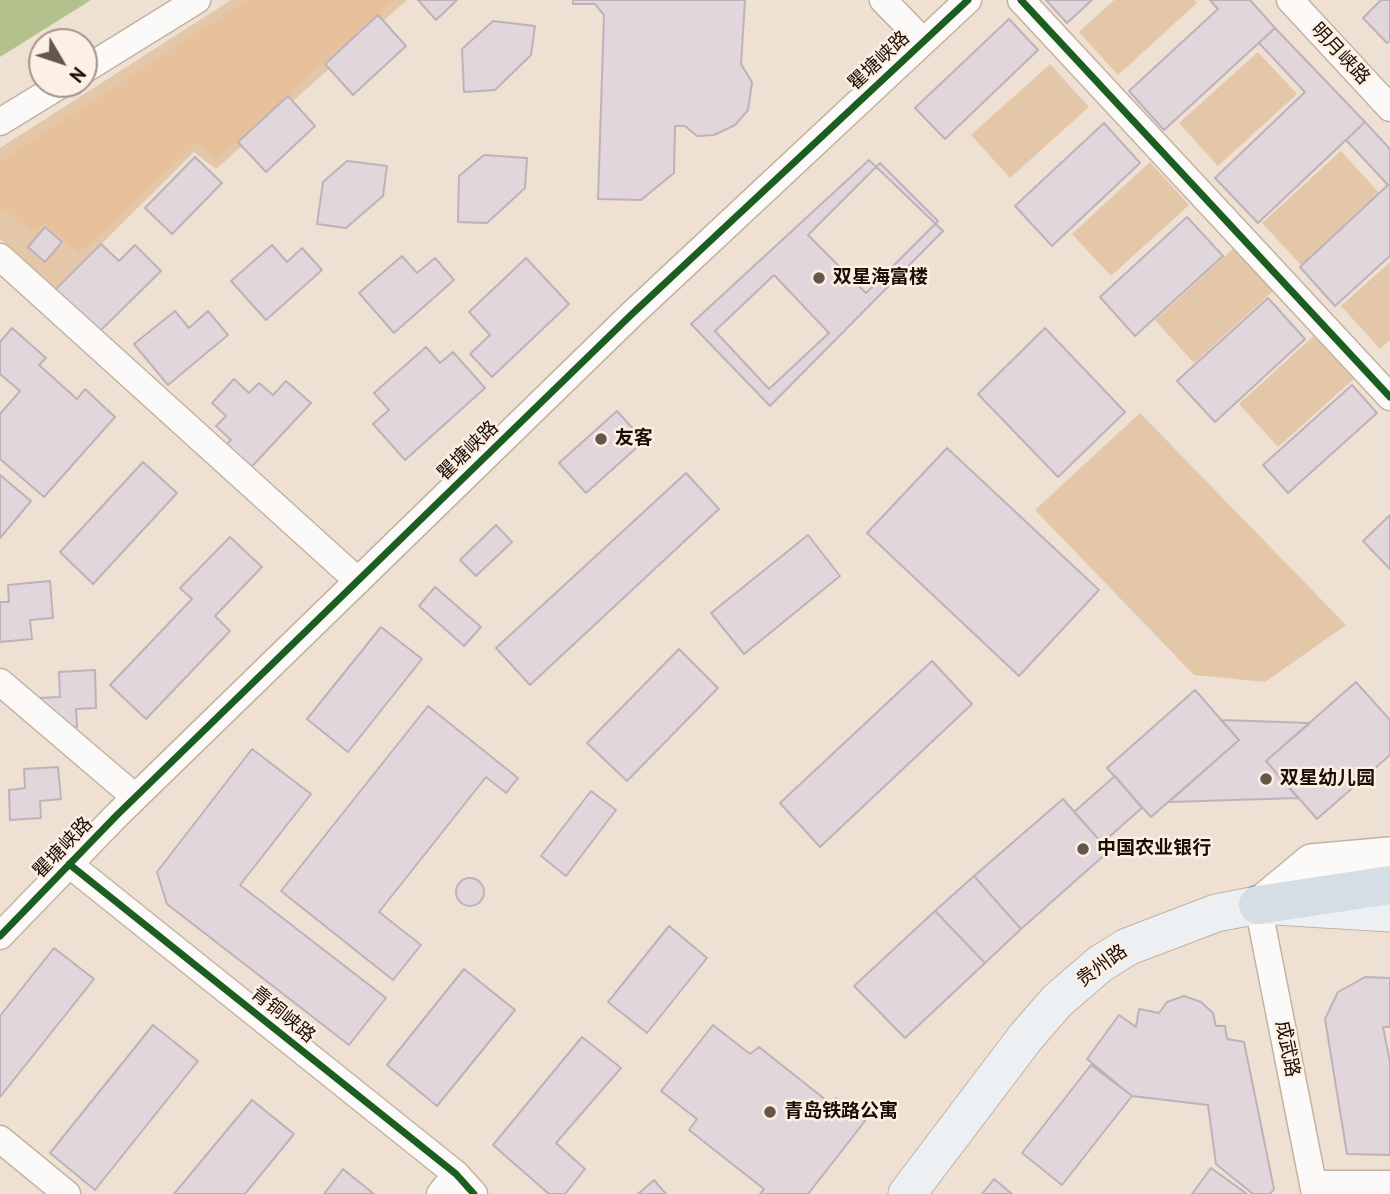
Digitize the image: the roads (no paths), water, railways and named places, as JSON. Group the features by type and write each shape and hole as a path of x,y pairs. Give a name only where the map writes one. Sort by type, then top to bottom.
{"highway":[{"path":"1258,905 1390,885"}],"main road":[{"name":"贵州路","path":"907,1194 1025,1038 1057,1001 1100,964 1127,947 1216,913 1258,905 1390,913"}],"street":[{"path":"98,61 197,0"},
{"path":"883,0 923,41"},
{"name":"瞿塘峡路","path":"0,936 135,797 632,314 968,0"},
{"path":"1021,0 1390,397"},
{"name":"明月峡路","path":"1290,0 1390,108"},
{"path":"0,122 39,98"},
{"path":"0,257 358,581"},
{"path":"0,682 135,797"},
{"path":"1258,905 1311,861 1390,854"},
{"name":"青铜峡路","path":"69,864 456,1174 474,1194"},
{"name":"成武路","path":"1258,905 1315,1189"},
{"path":"1,1142 67,1194"},
{"path":"440,1194 456,1174"},
{"path":"1315,1189 1390,1184"}],"place":[{"name":"双星海富楼","path":"819,278"},
{"name":"友客","path":"601,439"},
{"name":"双星幼儿园","path":"1266,779"},
{"name":"中国农业银行","path":"1083,849"},
{"name":"青岛铁路公寓","path":"770,1112"}]}
